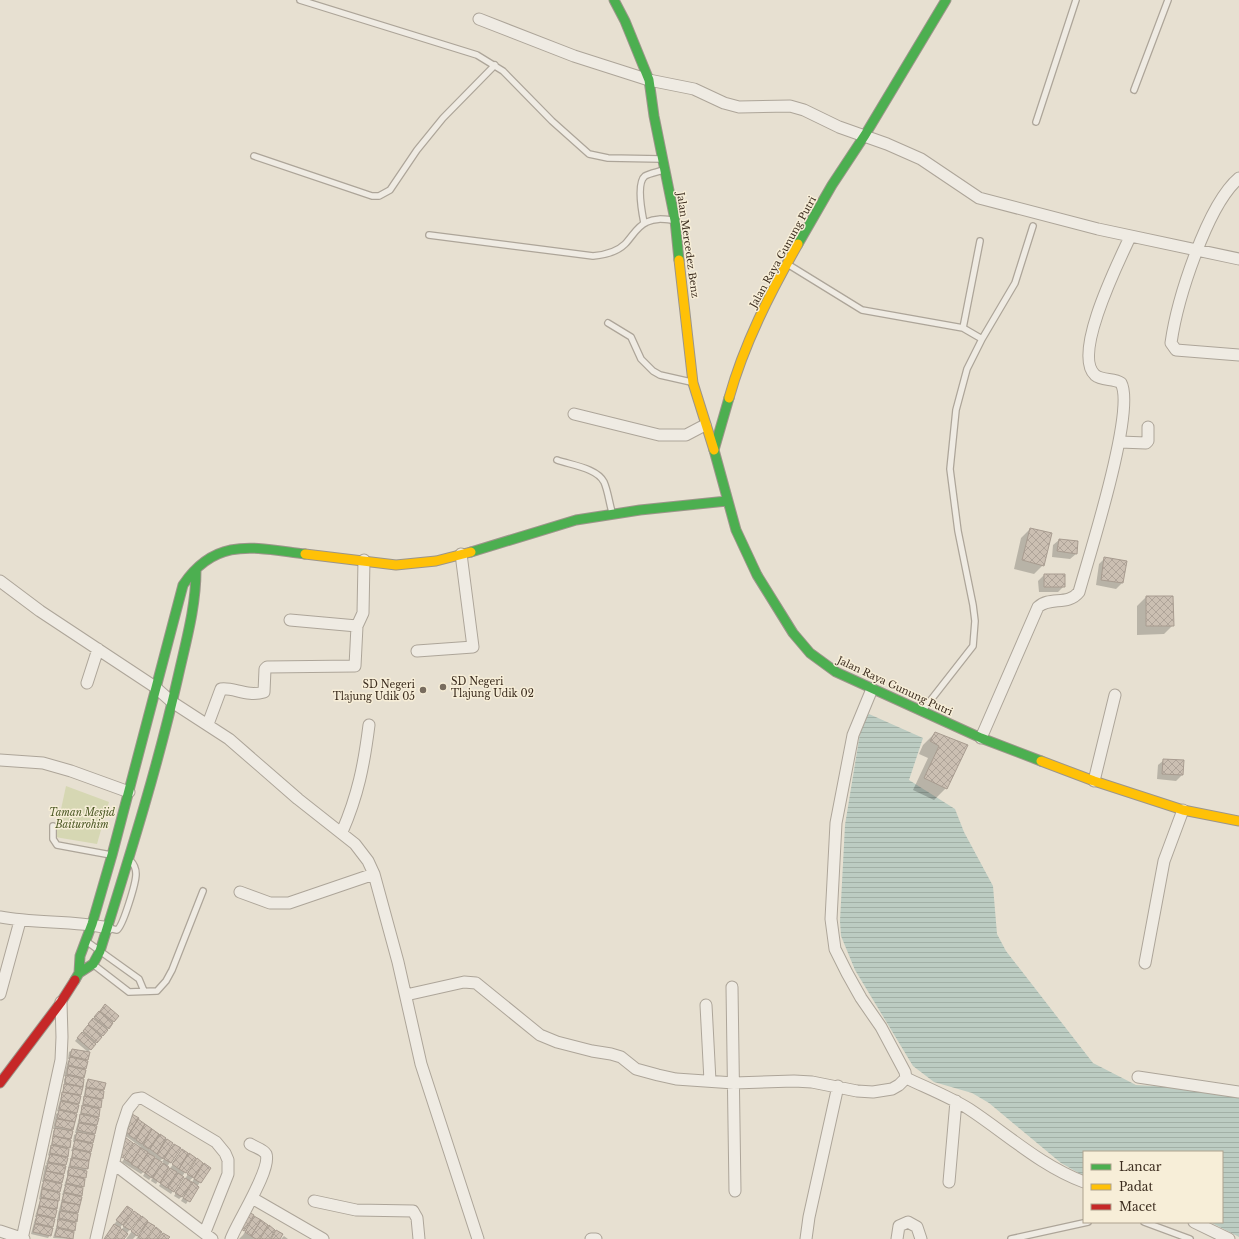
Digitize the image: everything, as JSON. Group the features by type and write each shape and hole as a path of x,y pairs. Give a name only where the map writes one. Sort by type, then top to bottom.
{"main road":[{"name":"Jalan Mercedez Benz","path":"614,0 625,21 649,80 675,220 694,383 714,450"},
{"name":"Jalan Raya Gunung Putri","path":"946,0 865,135 832,185 787,263 763,308 737,369 714,450 736,530 757,575 793,633 810,653 836,672 981,738 1094,781 1182,810 1239,821"},
{"path":"79,973 80,956 92,924 112,855 129,792 154,687 182,584 209,557 221,551 230,550 280,551 364,560 396,566 412,566 461,554 556,525 612,514 727,501"},
{"path":"0,1083 61,1002 79,973 93,964 100,951 129,858 172,702 196,595 196,570"}],"street":[{"path":"480,19 574,56 649,80 694,89 724,103 739,107 790,106 804,110 839,127 865,135 921,159 979,198 1130,237 1239,259"},
{"path":"1239,178 1227,188 1207,225 1177,312 1172,346 1176,350 1239,355"},
{"path":"981,738 1038,607 1047,601 1071,599 1079,592 1120,442 1125,406 1124,387 1117,380 1099,378 1095,375 1090,366 1089,347 1102,300 1130,237"},
{"path":"574,414 659,435 686,435 706,425"},
{"path":"1120,442 1146,443 1148,441 1148,427"},
{"path":"417,651 473,647 461,554"},
{"path":"208,724 221,689 227,688 245,694 264,692 265,669 267,667 355,666 358,626 363,613 364,560"},
{"path":"0,581 98,650 154,687 172,702 229,739 298,799 342,832 366,857 374,874 406,995 422,1064 478,1239"},
{"path":"290,620 358,626"},
{"path":"87,683 98,650"},
{"path":"872,689 853,735 836,823 831,919 835,949 847,973 897,1054 906,1078 956,1101 1022,1148 1055,1168 1083,1182"},
{"path":"1094,781 1115,695"},
{"path":"342,832 354,805 360,781 369,725"},
{"path":"0,760 43,763 71,771 129,792"},
{"path":"1145,963 1164,861 1182,810"},
{"path":"240,892 270,902 289,903 374,874"},
{"path":"0,917 20,921 92,924 108,928"},
{"path":"0,994 20,921"},
{"path":"406,995 470,982 480,986 540,1035 557,1042 592,1052 611,1054 646,1072 676,1079 734,1083 794,1081 838,1086 857,1091 882,1091 899,1085 906,1078"},
{"path":"732,987 735,1191"},
{"path":"0,1231 23,1239 60,1060 62,1037 61,1002"},
{"path":"706,1005 710,1082"},
{"path":"1138,1077 1239,1092"},
{"path":"806,1239 809,1217 838,1086"},
{"path":"98,1238 114,1164 124,1120 128,1110 136,1099 146,1099 216,1142 222,1148 228,1160 228,1174 209,1236 114,1164"},
{"path":"949,1182 956,1101"},
{"path":"231,1239 237,1224 252,1198 262,1174 266,1159 264,1152 250,1144"},
{"path":"252,1198 323,1239"},
{"path":"314,1201 356,1210 413,1211 417,1218 419,1239"},
{"path":"897,1239 899,1226 908,1222 917,1227 921,1239"},
{"path":"1196,1223 1229,1239"},
{"path":"592,1238 596,1239"}],"lane":[{"path":"300,0 477,56 495,65 504,71 548,117 589,154 608,158 663,159"},
{"path":"1036,122 1076,0"},
{"path":"1134,90 1168,0"},
{"path":"254,156 372,196 385,194 390,190 417,150 443,118 495,65"},
{"path":"644,223 640,197 642,181 644,177 665,169"},
{"path":"429,235 602,256 621,248 644,223 659,219 675,220"},
{"path":"921,712 973,646 975,622 973,605 958,531 950,469 956,410 967,369 1015,283 1033,226"},
{"path":"963,328 980,241"},
{"path":"787,263 862,310 963,328 982,340"},
{"path":"608,323 631,337 641,359 653,371 660,375 694,383"},
{"path":"557,460 594,472 600,476 606,487 612,514"},
{"path":"53,826 53,839 57,844 112,855"},
{"path":"108,928 117,930 121,927 125,915 136,874 135,868 129,858"},
{"path":"80,956 93,964 129,992 155,992 166,981 181,950 203,891"},
{"path":"86,940 139,978 144,991"},
{"path":"1010,1239 1083,1223"},
{"path":"1147,1223 1190,1239"}],"green space":[{"name":"Taman Mesjid Baiturohim","path":"66,786 109,802 97,844 55,837"}],"shaded area":[{"path":"869,714 923,738 909,780 955,809 964,832 993,886 997,934 1006,951 1093,1063 1136,1085 1192,1088 1239,1097 1239,1237 1212,1223 1223,1223 1223,1151 1083,1151 1083,1175 1061,1163 989,1103 972,1093 934,1082 913,1066 855,970 841,936 840,921 845,825 863,719"}],"building":[{"path":"1030,528 1052,533 1044,566 1022,560"},
{"path":"1059,539 1078,541 1077,554 1057,551"},
{"path":"1104,557 1127,561 1123,583 1101,580"},
{"path":"1044,574 1065,574 1065,587 1044,587"},
{"path":"1146,596 1173,596 1174,626 1146,626"},
{"path":"935,732 968,745 947,789 924,778 939,746 930,741"},
{"path":"1163,759 1184,760 1183,775 1162,774"},
{"path":"105,1004 119,1016 114,1022 100,1011"},
{"path":"99,1011 113,1023 109,1029 94,1017"},
{"path":"93,1018 108,1030 103,1036 88,1024"},
{"path":"88,1025 102,1037 97,1043 83,1031"},
{"path":"82,1032 96,1044 91,1050 77,1038"},
{"path":"72,1049 90,1052 88,1060 70,1056"},
{"path":"70,1057 88,1061 86,1069 68,1065"},
{"path":"68,1066 86,1070 84,1078 67,1074"},
{"path":"66,1075 84,1079 83,1087 65,1083"},
{"path":"88,1079 106,1083 104,1090 86,1087"},
{"path":"64,1084 83,1087 81,1095 63,1092"},
{"path":"86,1088 104,1091 103,1099 85,1096"},
{"path":"62,1092 81,1096 79,1104 61,1100"},
{"path":"84,1096 102,1100 101,1108 83,1104"},
{"path":"61,1101 79,1105 77,1113 59,1109"},
{"path":"82,1105 100,1109 99,1117 81,1113"},
{"path":"59,1110 77,1114 75,1122 57,1118"},
{"path":"80,1114 99,1118 97,1125 79,1122"},
{"path":"132,1114 139,1118 129,1134 122,1129"},
{"path":"57,1119 75,1122 73,1130 55,1126"},
{"path":"138,1119 145,1124 135,1139 129,1135"},
{"path":"79,1123 97,1126 95,1134 77,1130"},
{"path":"145,1124 152,1129 142,1144 136,1140"},
{"path":"55,1128 73,1131 71,1139 53,1136"},
{"path":"152,1129 159,1134 149,1149 143,1145"},
{"path":"77,1132 95,1135 93,1143 75,1139"},
{"path":"160,1134 166,1138 157,1154 150,1149"},
{"path":"53,1136 71,1140 70,1148 52,1144"},
{"path":"126,1138 133,1143 123,1158 116,1154"},
{"path":"167,1139 173,1143 163,1159 157,1154"},
{"path":"75,1140 93,1144 91,1152 73,1148"},
{"path":"134,1143 141,1148 131,1163 124,1159"},
{"path":"174,1144 181,1148 171,1163 164,1159"},
{"path":"51,1145 69,1149 68,1157 50,1153"},
{"path":"141,1148 148,1152 138,1168 131,1164"},
{"path":"73,1149 91,1153 89,1161 72,1157"},
{"path":"182,1149 188,1153 179,1169 172,1164"},
{"path":"148,1153 155,1157 145,1173 138,1168"},
{"path":"189,1153 196,1158 186,1173 179,1169"},
{"path":"50,1154 68,1158 66,1165 48,1162"},
{"path":"71,1158 89,1161 88,1169 70,1166"},
{"path":"155,1158 162,1162 152,1178 145,1173"},
{"path":"197,1158 203,1163 194,1178 187,1174"},
{"path":"48,1163 66,1166 64,1174 46,1171"},
{"path":"163,1163 169,1167 160,1183 153,1178"},
{"path":"204,1163 211,1168 201,1183 194,1179"},
{"path":"69,1167 87,1171 86,1178 68,1175"},
{"path":"170,1168 177,1172 167,1188 160,1183"},
{"path":"46,1171 64,1175 62,1183 44,1179"},
{"path":"178,1173 184,1177 174,1192 168,1188"},
{"path":"68,1175 85,1179 84,1187 66,1183"},
{"path":"185,1178 192,1182 182,1197 175,1193"},
{"path":"44,1180 62,1184 60,1192 42,1188"},
{"path":"193,1182 199,1187 190,1202 183,1198"},
{"path":"66,1184 83,1188 82,1196 64,1192"},
{"path":"42,1189 60,1193 59,1201 41,1197"},
{"path":"64,1193 82,1197 80,1205 62,1201"},
{"path":"41,1198 58,1201 57,1209 39,1206"},
{"path":"62,1202 80,1205 78,1213 61,1210"},
{"path":"39,1206 57,1210 55,1218 37,1214"},
{"path":"127,1206 133,1210 123,1225 116,1220"},
{"path":"60,1211 78,1214 77,1222 59,1218"},
{"path":"134,1211 141,1216 130,1230 123,1226"},
{"path":"247,1211 254,1215 244,1231 237,1226"},
{"path":"37,1215 55,1219 53,1227 35,1223"},
{"path":"142,1216 148,1221 137,1236 131,1231"},
{"path":"254,1216 261,1220 251,1236 245,1232"},
{"path":"58,1219 76,1223 75,1231 57,1227"},
{"path":"261,1220 268,1225 259,1239 256,1239 251,1236"},
{"path":"148,1222 155,1226 146,1239 141,1239 138,1237"},
{"path":"35,1224 53,1228 51,1236 33,1232"},
{"path":"114,1224 121,1228 114,1239 104,1239"},
{"path":"269,1225 275,1230 270,1239 260,1239"},
{"path":"156,1227 162,1232 157,1239 147,1239"},
{"path":"57,1228 74,1232 73,1239 55,1236"},
{"path":"122,1229 128,1234 124,1239 115,1239"},
{"path":"276,1230 283,1234 280,1239 271,1239"},
{"path":"163,1233 170,1237 168,1239 158,1239"}],"traffic: fast":[{"path":"614,0 625,21 649,80 654,116 675,220 679,260"},
{"path":"798,244 832,185 865,135 946,0"},
{"path":"729,398 714,450 736,530 757,575 793,633 810,653 836,672 981,738 1041,761"},
{"path":"471,552 576,520 640,510 727,501"},
{"path":"75,980 79,973 80,956 92,924 112,855 183,585 196,569 209,559 223,552 253,548 305,554"},
{"path":"79,973 93,964 100,951 142,815 170,712 187,637 196,584 196,570"}],"traffic: slow":[{"path":"729,398 750,338 798,244"},
{"path":"679,260 693,383 714,450"},
{"path":"305,554 396,565 436,561 471,552"},
{"path":"1041,761 1094,781 1183,810 1239,821"}],"traffic: jam":[{"path":"0,1083 61,1002 75,980"}],"place":[{"name":"SD Negeri Tlajung Udik 02","path":"443,687"},
{"name":"SD Negeri Tlajung Udik 05","path":"423,690"}]}
